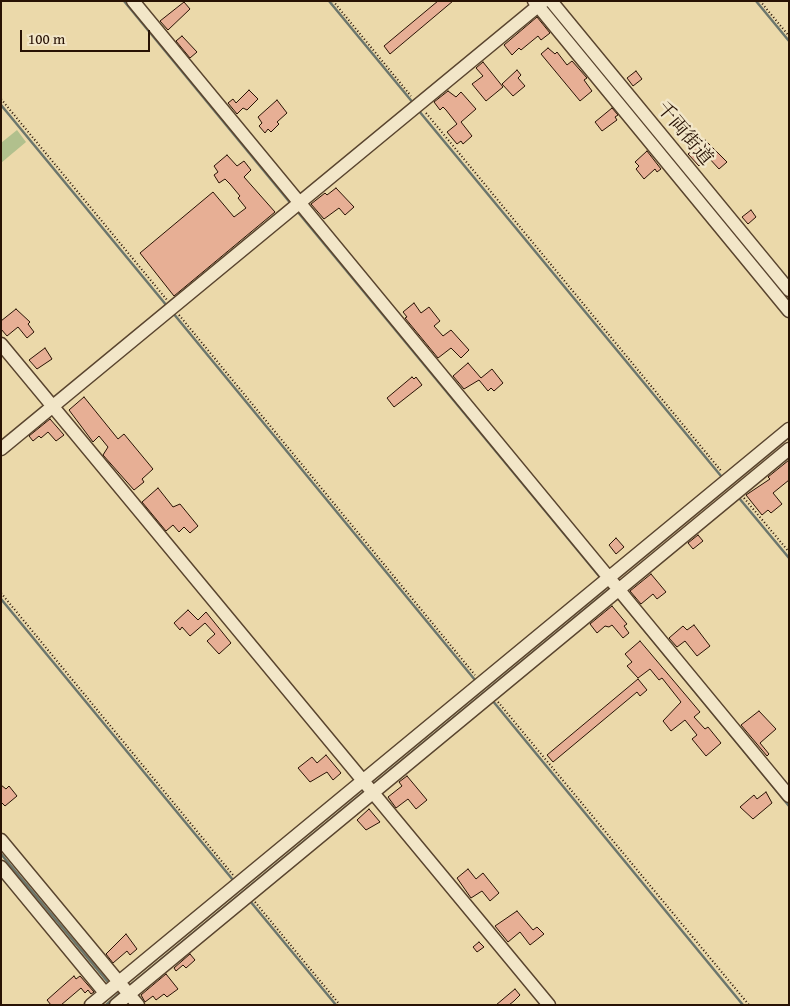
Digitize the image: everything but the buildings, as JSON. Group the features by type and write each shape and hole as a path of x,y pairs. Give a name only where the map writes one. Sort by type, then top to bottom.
{"street":[{"path":"133,1 296,206 789,796"},
{"path":"1,449 542,3 789,311"},
{"name":"千両街道","path":"542,3 789,290"},
{"path":"1,344 50,409 549,1005"},
{"path":"121,997 245,888 614,587 734,485 789,429"},
{"path":"734,485 789,449"},
{"path":"1,840 121,997"},
{"path":"1,867 105,993 121,997 138,1005"},
{"path":"91,1005 105,993"}],"path":[{"path":"333,1 789,552"},
{"path":"760,1 789,36"},
{"path":"1,99 749,1005"},
{"path":"1,593 340,1005"}],"green space":[{"path":"17,130 26,142 1,163 1,143"}],"waterway":[{"path":"124,1 292,205"},
{"path":"329,1 414,104"},
{"path":"756,1 789,41"},
{"path":"1,105 167,306"},
{"path":"419,111 721,476"},
{"path":"297,211 599,576"},
{"path":"173,313 475,680"},
{"path":"739,498 789,558"},
{"path":"371,786 612,587"},
{"path":"617,597 789,806"},
{"path":"1,599 233,880"},
{"path":"492,700 743,1005"},
{"path":"129,986 365,791"},
{"path":"1,854 107,981"},
{"path":"250,901 336,1005"},
{"path":"106,1005 122,991"}]}
